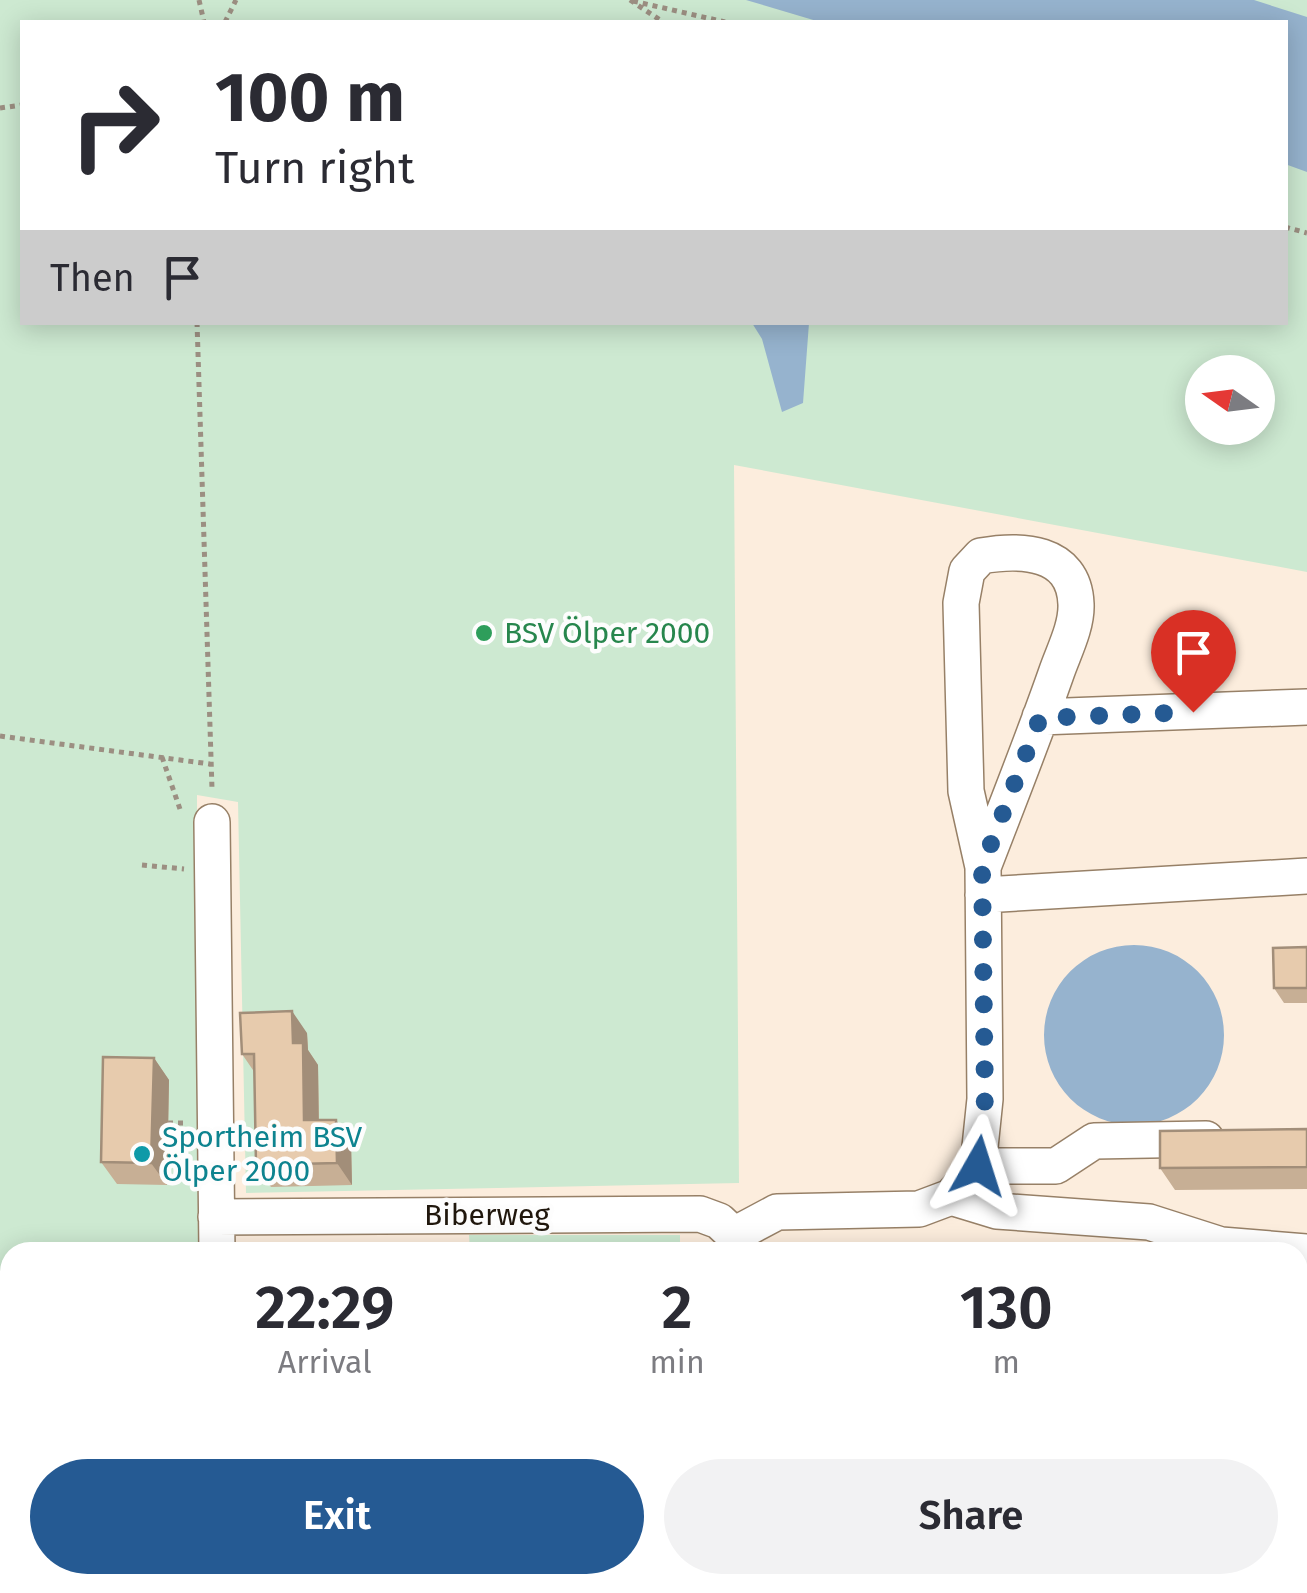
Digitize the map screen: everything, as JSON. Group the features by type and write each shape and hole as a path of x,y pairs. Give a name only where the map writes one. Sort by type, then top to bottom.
{"street":[{"path":"737,1242 778,1212 920,1209 950,1197 978,1166 985,1099 983,881 966,792 961,603 967,571 981,556 1026,551 1048,557 1065,576 1076,602 983,881"},
{"path":"1040,718 1307,707"},
{"path":"212,822 217,1242"},
{"path":"983,881 1307,876"},
{"path":"978,1166 1056,1166 1094,1141 1249,1139"},
{"path":"950,1197 998,1211 1148,1222 1211,1242"},
{"name":"Biberweg","path":"216,1217 700,1214 719,1221 733,1242"}],"path":[{"path":"632,1 660,20"},
{"path":"632,1 716,20"},
{"path":"198,325 212,822"},
{"path":"0,736 211,764"}],"green space":[{"path":"0,0 1307,0 1307,572 734,465 739,1183 246,1193 238,802 197,795 198,1242 0,1242"},
{"path":"469,1235 680,1235 680,1242 469,1242"}],"water":[{"path":"746,0 1254,0 1307,17 1307,172 1288,165 1288,20 813,20"},
{"path":"753,325 809,325 803,403 782,412 762,339"},
{"path":"1134,945 1168,952 1198,971 1217,1001 1224,1035 1217,1069 1198,1099 1168,1118 1134,1125 1100,1118 1070,1099 1051,1069 1044,1035 1051,1001 1070,971 1100,952"}],"building":[{"path":"1307,947 1307,988 1274,988 1273,948"},
{"path":"292,1011 293,1043 303,1043 304,1120 336,1120 337,1163 256,1165 254,1054 242,1054 240,1013"},
{"path":"103,1057 154,1058 151,1163 101,1162"},
{"path":"1307,1129 1307,1167 1160,1168 1160,1131"}],"place":[{"name":"BSV Ölper 2000","path":"484,633"},
{"name":"Sportheim BSV Ölper 2000","path":"142,1154"}],"route":[{"path":"978,1166 985,1099 982,867 1040,718 1193,712"}]}
